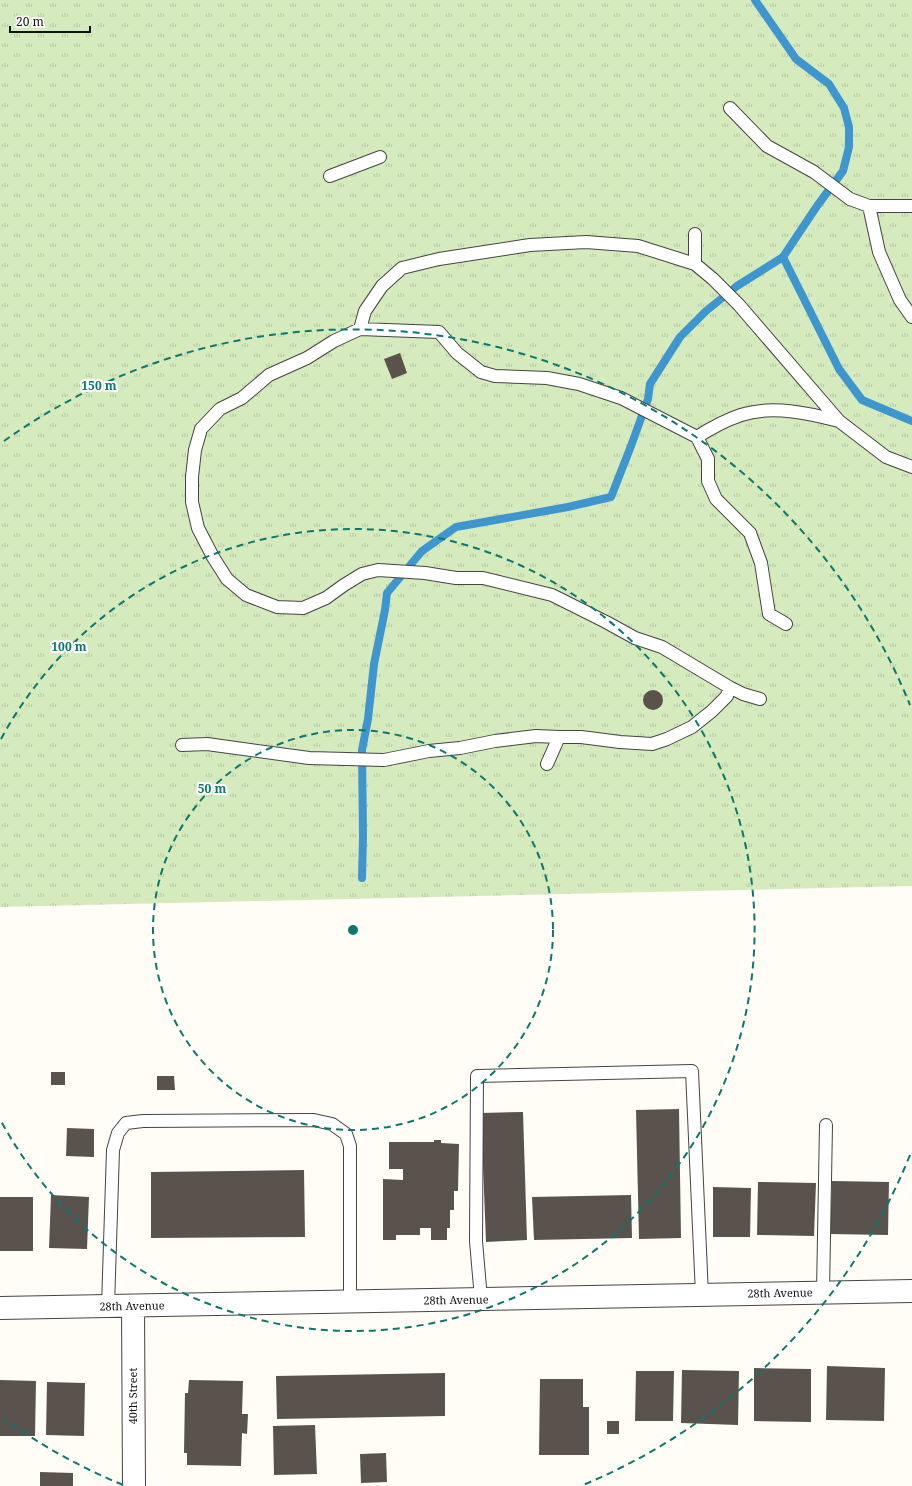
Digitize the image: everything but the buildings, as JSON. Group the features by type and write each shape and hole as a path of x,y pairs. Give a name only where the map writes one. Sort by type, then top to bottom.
{"street":[{"name":"28th Avenue","path":"0,1308 912,1290"},
{"name":"40th Street","path":"133,1306 134,1486"}],"lane":[{"path":"730,108 767,146 814,172 850,199 869,206 912,206"},
{"path":"330,176 380,157"},
{"path":"869,206 879,252 900,300 912,317"},
{"path":"695,264 696,234"},
{"path":"360,329 366,311 382,286 402,268 439,259 530,245 586,242 638,246 695,264 713,279 739,305 839,421 886,456 912,467"},
{"path":"760,699 743,694 729,687 662,647 635,638 552,595 483,578 456,578 425,573 378,570 362,574 326,598 302,608 277,607 246,595 227,579 213,557 198,528 192,502 192,477 195,450 201,429 220,409 242,398 269,375 307,358 334,341 360,329 439,332 457,353 481,372 495,376 547,378 579,384 621,398 697,437 708,459 708,481 716,499 750,533 761,563 769,614 786,624"},
{"path":"697,437 714,426 742,415 773,410 804,412 839,421"},
{"path":"182,744 207,744 309,758 384,760 429,751 460,748 495,741 536,736 581,737 652,744 667,739 692,727 712,711 727,696 729,687"},
{"path":"547,764 559,737"},
{"path":"481,1299 476,1242 477,1076 636,1072 692,1071 702,1295"},
{"path":"108,1306 113,1150 118,1133 126,1123 143,1121 314,1120 332,1124 346,1134 350,1146 350,1302"},
{"path":"823,1292 826,1125"}],"green space":[{"path":"0,0 912,0 912,886 0,907"}],"waterway":[{"path":"362,878 362,750 368,719 374,664 387,593 422,551 456,527 568,507 611,497 648,399 650,384 680,337 706,311 737,286 783,257 817,206 843,171 849,147 849,127 844,108 829,84 796,59 755,0"},
{"path":"783,257 839,369 862,400 912,421"}]}
